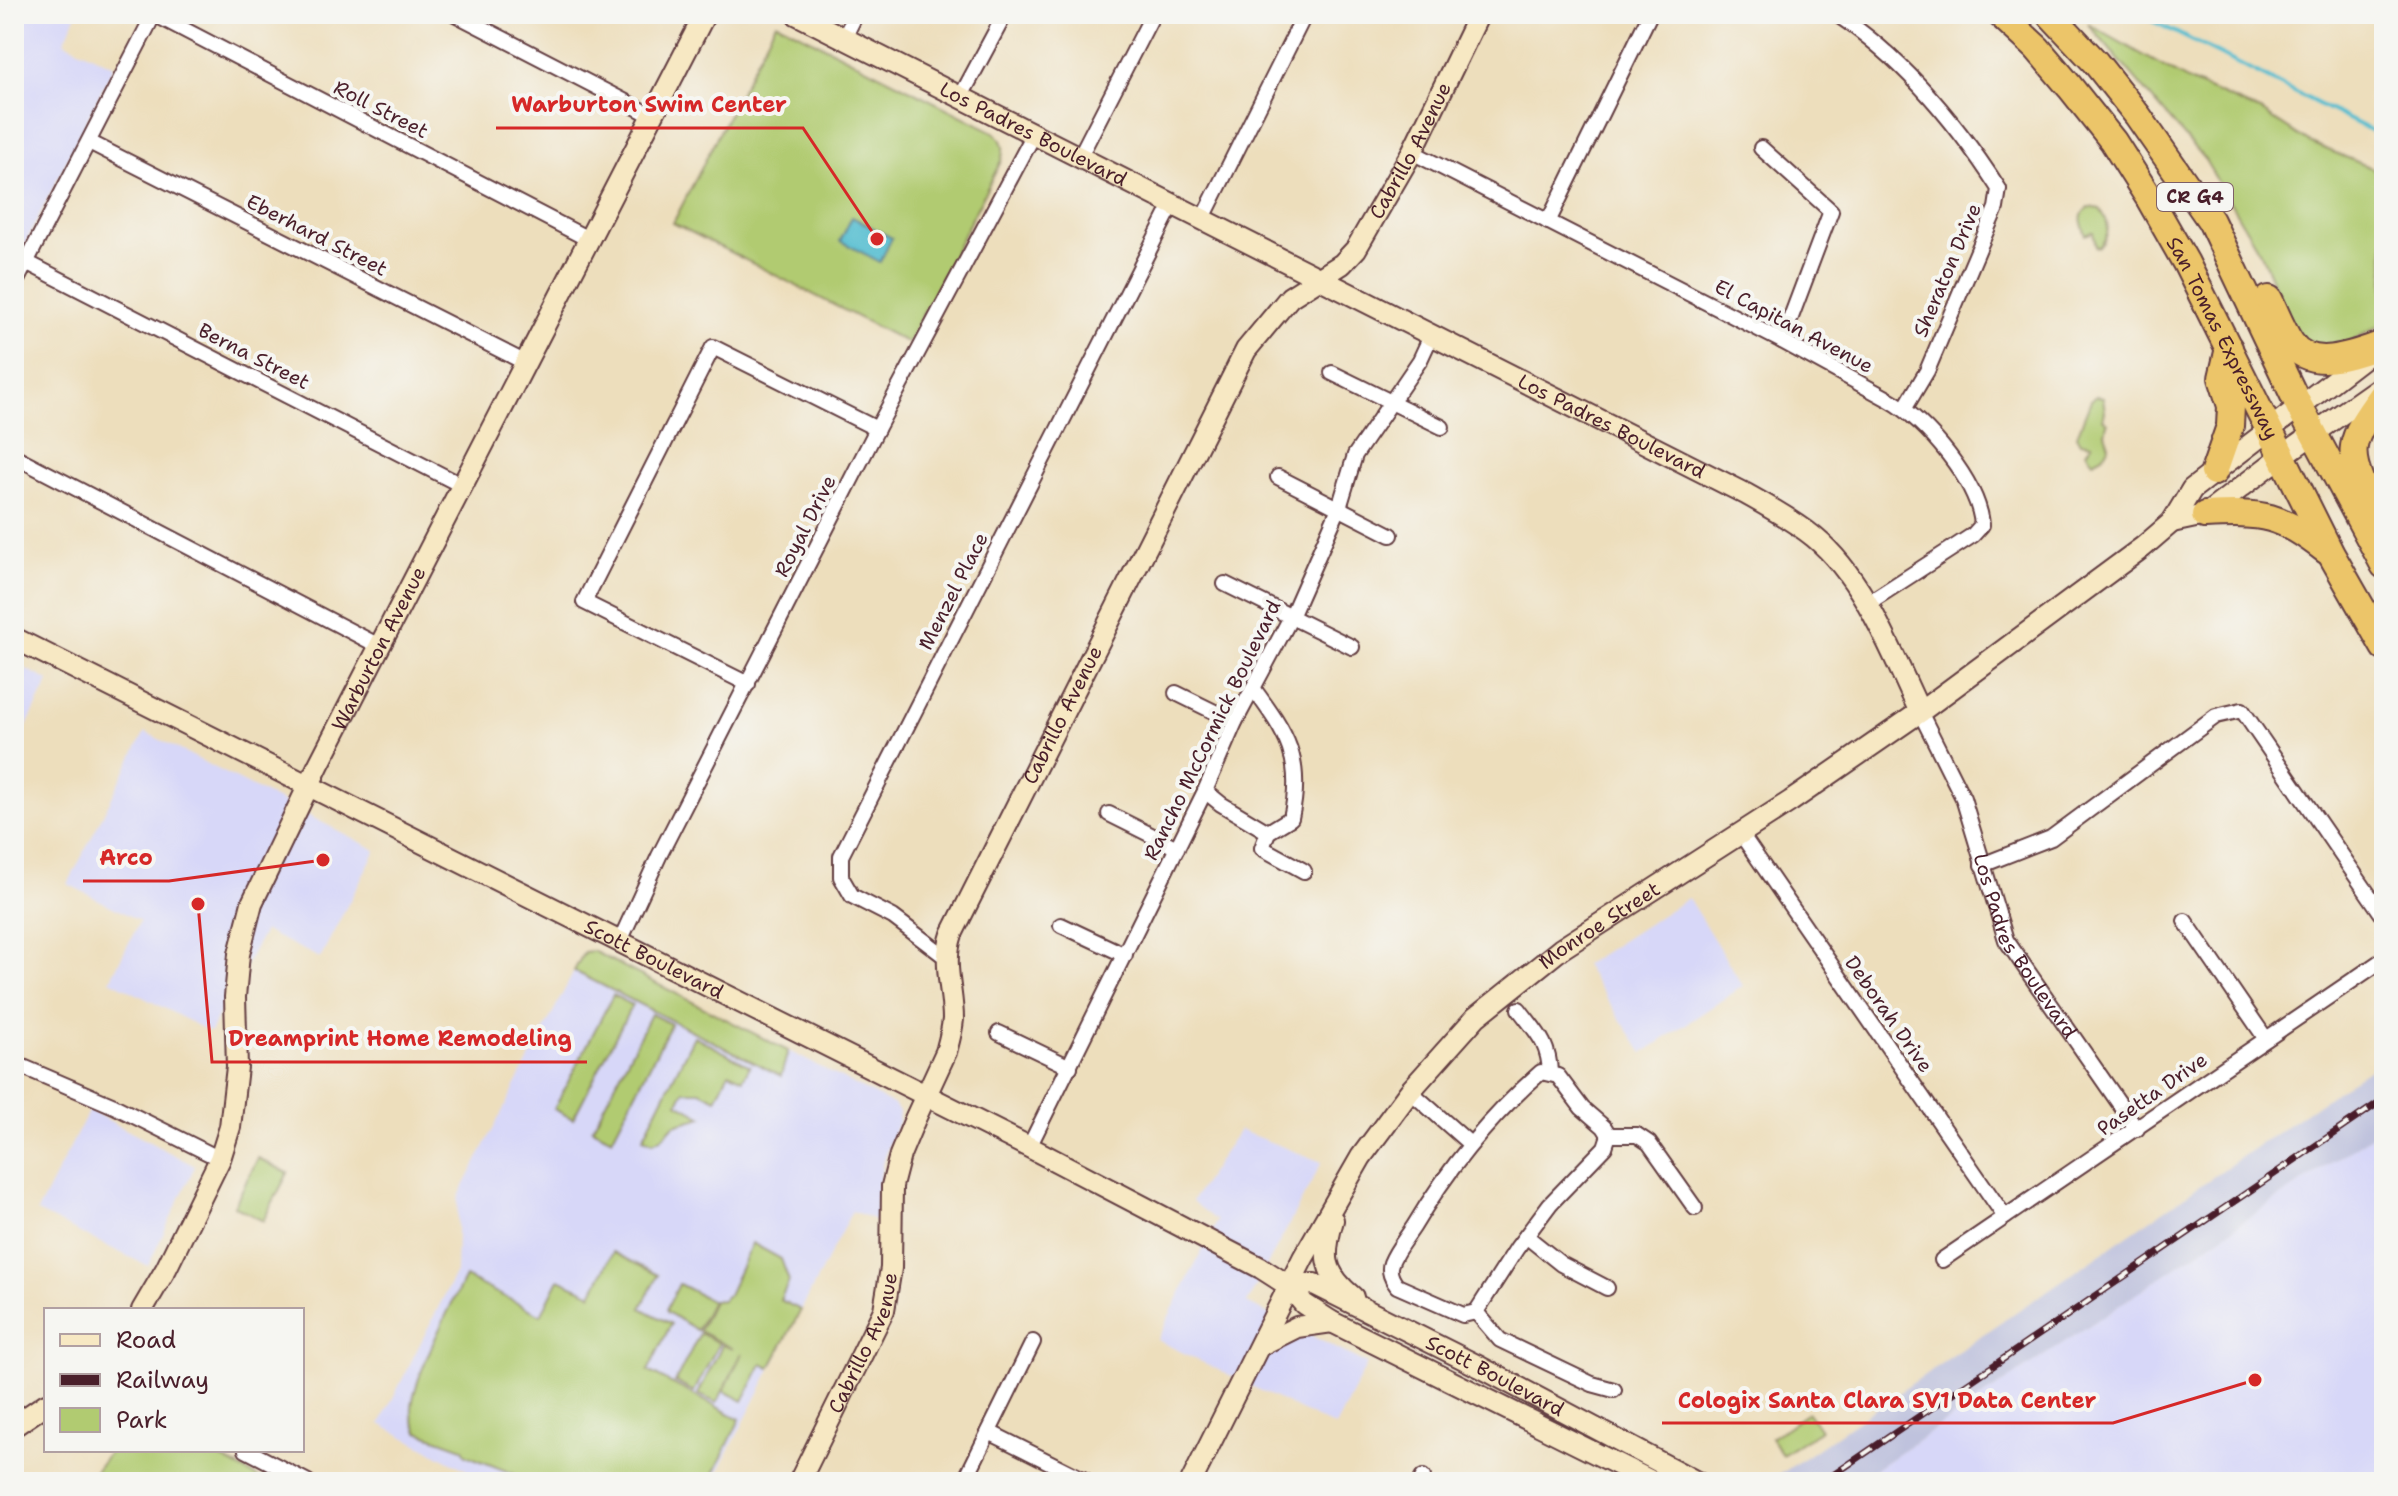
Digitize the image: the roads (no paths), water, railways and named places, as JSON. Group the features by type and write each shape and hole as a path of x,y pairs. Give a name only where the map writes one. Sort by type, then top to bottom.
{"highway":[{"name":"San Tomas Expressway","path":"2000,14 2037,48 2113,141 2186,263 2331,554 2384,647"},
{"name":"San Tomas Expressway","path":"2050,14 2096,63 2138,116 2211,221 2299,406 2384,565"},
{"path":"2211,221 2259,279 2291,343 2298,350 2314,358 2327,359 2381,344"},
{"path":"2214,472 2230,426 2231,406 2222,378 2229,348"},
{"path":"2384,393 2362,425 2352,455 2384,547"},
{"path":"2205,515 2244,513 2277,518 2331,554"}],"street":[{"path":"14,286 154,14"},
{"name":"Roll Street","path":"154,14 590,240"},
{"path":"455,14 653,116"},
{"name":"Warburton Avenue","path":"143,1308 166,1269 220,1159 234,1101 237,1067 235,997 241,944 252,903 705,14"},
{"name":"Los Padres Boulevard","path":"796,14 1320,277 1793,521 1833,556 1868,603 1963,798 2006,940 2137,1129"},
{"path":"844,38 856,14"},
{"path":"960,98 1005,14"},
{"path":"1079,158 1153,14"},
{"path":"1202,220 1305,14"},
{"name":"Cabrillo Avenue","path":"799,1482 884,1310 891,1268 892,1186 900,1155 951,1036 953,1020 947,958 959,920 1246,350 1290,297 1342,264 1356,249 1412,152 1479,14"},
{"path":"1548,222 1650,14"},
{"name":"Sheraton Drive","path":"1836,14 1925,89 1973,149 1999,189 1996,208 1927,371 1905,408"},
{"name":"Royal Drive","path":"620,941 659,856 877,429 1034,134"},
{"name":"Eberhard Street","path":"89,142 526,363"},
{"path":"1761,148 1831,211 1782,341"},
{"name":"El Capitan Avenue","path":"1412,152 1782,341 1905,408 1938,439 1981,510 1982,525 1973,535 1868,603"},
{"name":"Menzel Place","path":"947,958 893,917 852,896 841,877 841,856 1172,205"},
{"name":"Berna Street","path":"26,262 463,486"},
{"name":"Rancho McCormick Boulevard","path":"1029,1147 1205,791 1235,722 1291,617 1339,508 1355,455 1420,360 1432,334"},
{"name":"Monroe Street","path":"1191,1482 1289,1286 1361,1157 1410,1091 1476,1017 1561,949 1741,834 1920,712 2143,547 2172,522 2192,489 2381,344"},
{"path":"748,684 584,602 713,347 877,429"},
{"path":"1332,373 1442,427"},
{"name":"Monroe Street","path":"2172,522 2205,515 2384,384"},
{"path":"14,456 381,647"},
{"path":"1278,477 1391,535"},
{"path":"1225,584 1352,647"},
{"name":"Scott Boulevard","path":"14,638 1029,1147 1235,1254 1289,1286 1304,1304 1332,1322 1653,1482"},
{"path":"1253,688 1280,724 1294,761 1297,793 1291,818 1268,832 1262,848 1304,871"},
{"path":"1176,693 1235,722"},
{"path":"1982,865 2051,838 2216,716 2242,710 2384,917"},
{"path":"1205,791 1268,832"},
{"path":"1109,814 1177,848"},
{"name":"Deborah Drive","path":"1741,834 2005,1217"},
{"path":"2185,921 2266,1039"},
{"path":"1061,925 1125,955"},
{"name":"Pasetta Drive","path":"1942,1260 2384,959"},
{"path":"1519,1009 1550,1053 1550,1073"},
{"path":"999,1033 1070,1067"},
{"path":"14,1063 114,1106 220,1159"},
{"path":"1541,1072 1558,1076 1582,1108 1609,1135 1605,1147 1550,1204 1476,1312 1463,1315 1397,1286 1391,1279 1390,1265 1432,1195 1470,1144 1507,1102 1541,1072"},
{"path":"1410,1091 1470,1144"},
{"path":"1609,1135 1637,1135 1649,1143 1695,1208"},
{"path":"1341,1190 1326,1246 1328,1268 1340,1286 1378,1316"},
{"path":"1526,1236 1561,1264 1607,1288"},
{"name":"Scott Boulevard","path":"1289,1286 1314,1284 1480,1367 1697,1482"},
{"path":"1476,1312 1500,1340 1592,1384 1614,1390"},
{"path":"1261,1345 1297,1327 1332,1322"},
{"path":"964,1482 1033,1342"},
{"path":"14,1426 44,1405"},
{"path":"989,1432 1089,1482"},
{"path":"250,1452 308,1482"}],"water":[{"path":"852,217 892,238 880,262 840,241"}],"waterway":[{"path":"2139,14 2384,137"}],"railway":[{"path":"1823,1482 2384,1099"}],"place":[{"name":"Warburton Swim Center","path":"877,239"},
{"name":"Arco","path":"323,860"},
{"name":"Dreamprint Home Remodeling","path":"198,904"},
{"name":"Cologix Santa Clara SV1 Data Center","path":"2255,1380"}]}
